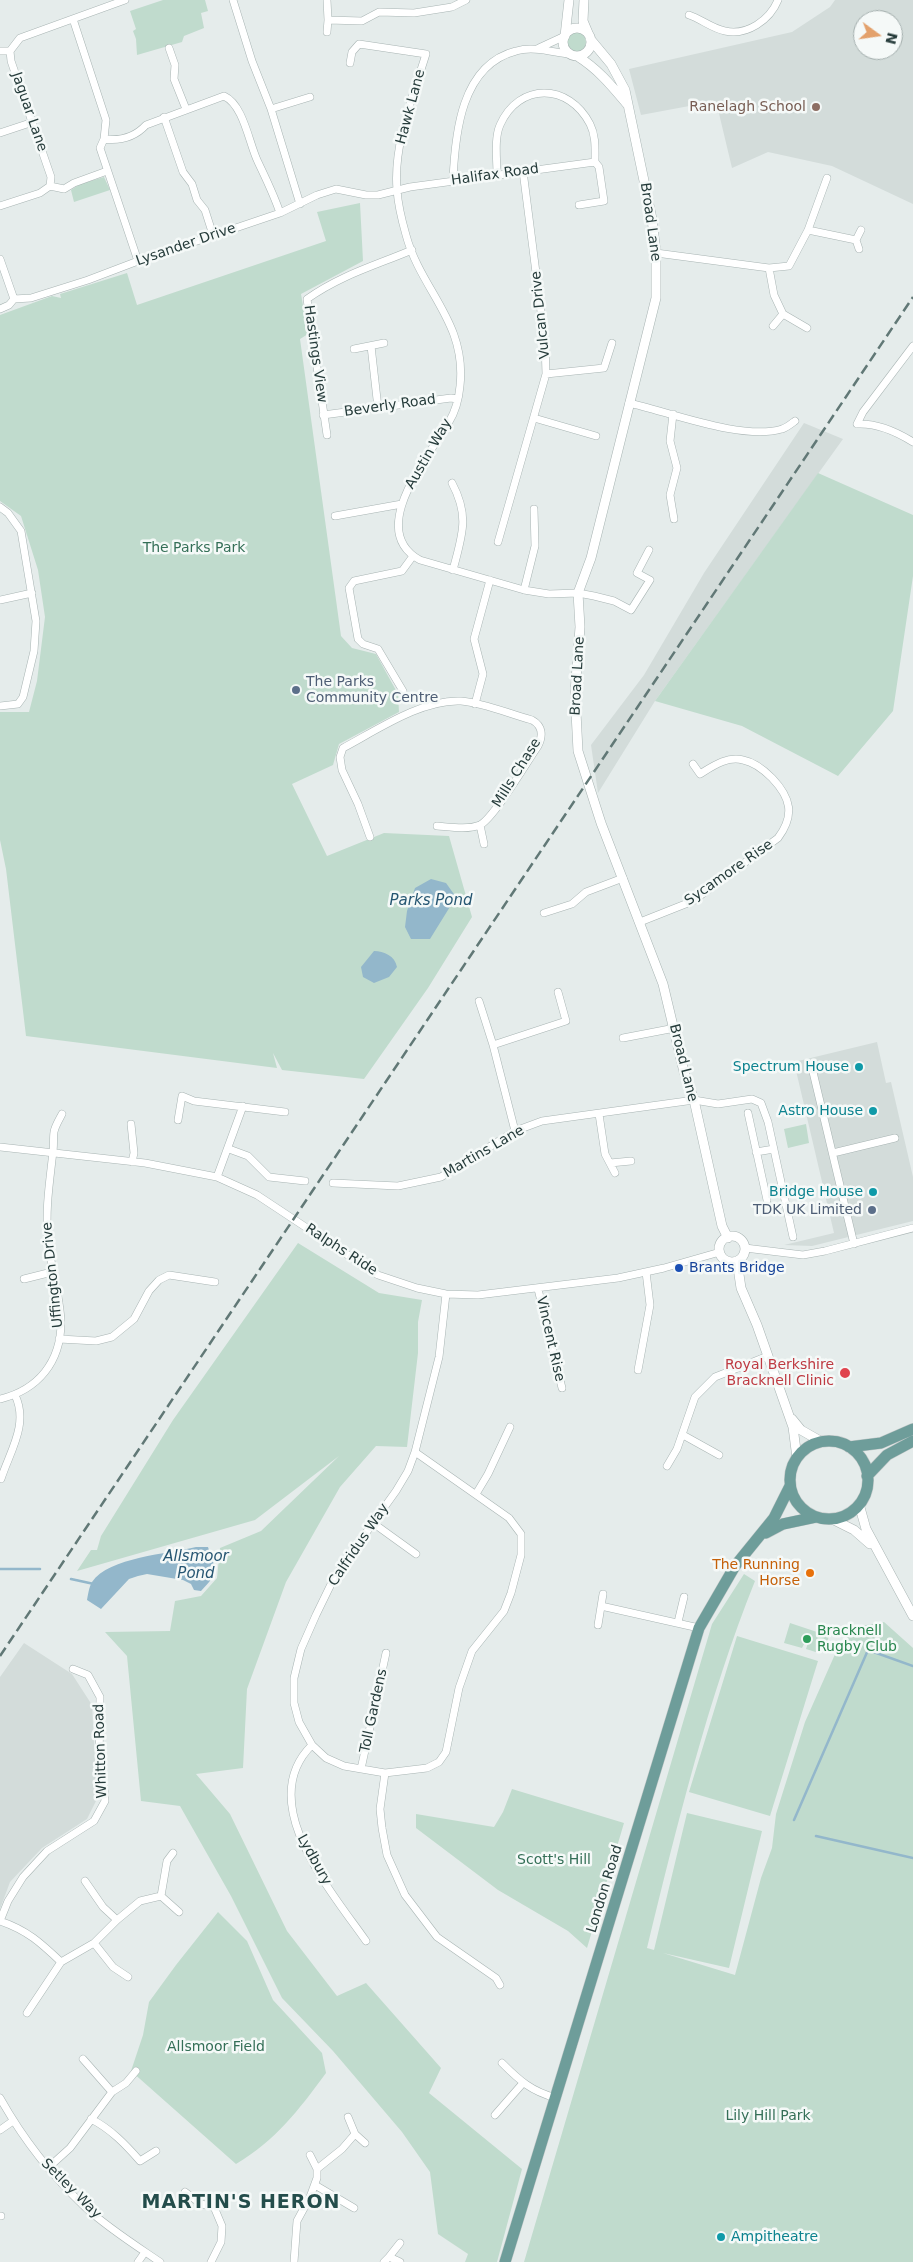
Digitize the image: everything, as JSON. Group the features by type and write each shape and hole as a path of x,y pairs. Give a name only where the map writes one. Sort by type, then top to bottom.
{"main road":[{"path":"849,1447 881,1443 913,1429"},
{"path":"822,1442 835,1442 849,1447 861,1458 867,1476 864,1495 859,1504 846,1515 832,1519 816,1517 805,1512 798,1505 790,1486 793,1466 797,1458 811,1445 822,1442"},
{"path":"867,1476 887,1455 913,1442"},
{"name":"London Road","path":"506,2262 699,1628 731,1571 774,1518 790,1486"},
{"name":"London Road","path":"758,1538 783,1524 816,1517"}],"street":[{"path":"0,51 10,51 20,38 125,0"},
{"path":"233,0 252,61 271,109 300,204"},
{"path":"327,32 328,0"},
{"path":"328,20 362,21 380,12 414,14 452,7 466,0"},
{"path":"569,0 564,48 573,55"},
{"name":"Broad Lane","path":"584,0 583,21 589,37 611,64 625,90 650,210 656,253 656,298 591,558 578,593 580,627 575,693 578,751 601,823 663,984 684,1072 694,1100 722,1226 728,1238"},
{"path":"689,15 724,31 743,32 763,21 778,0"},
{"path":"73,20 106,120 104,139 100,148 138,261"},
{"path":"453,180 457,132 465,100 479,75 494,61 515,51 537,49 573,55 586,53 589,37 576,29 537,49"},
{"name":"Hawk Lane","path":"350,62 352,52 359,44 426,54 399,151 397,191"},
{"path":"169,48 175,66 174,79 186,110"},
{"name":"Jaguar Lane","path":"10,51 11,61 51,177 50,186"},
{"name":"Broad Lane","path":"573,55 594,66 627,104"},
{"path":"498,175 496,151 500,126 509,110 522,97 554,93 570,100 582,111 590,124 595,140 595,162 599,166 604,201 579,205"},
{"path":"104,139 116,141 139,133 146,125 164,117 224,96 230,99 246,128 257,161 270,185 280,213"},
{"path":"271,109 310,97"},
{"path":"164,117 183,172 192,184 196,200 204,210 213,235"},
{"path":"0,133 32,122"},
{"name":"Halifax Road","path":"397,191 453,180 595,162"},
{"path":"0,206 40,193 50,186 64,189 74,182 107,171"},
{"name":"Vulcan Drive","path":"498,542 546,374 545,343 523,171"},
{"path":"656,253 769,268 790,266 808,230 827,178"},
{"name":"Lysander Drive","path":"14,299 30,298 80,282 280,213 317,195 336,189 366,195 397,191"},
{"name":"Austin Way","path":"397,191 406,236 428,284 450,321 460,352 460,387 450,420 413,480 402,504 398,522 399,531 405,547 413,556"},
{"path":"808,230 856,240"},
{"path":"859,249 856,240 861,230"},
{"name":"Hastings View","path":"326,435 307,299 329,283 380,261 412,250"},
{"path":"0,260 14,299 9,305 0,309"},
{"path":"769,268 774,295 783,314 807,328"},
{"path":"773,326 783,314"},
{"path":"546,374 604,368 612,342"},
{"path":"354,349 384,343"},
{"path":"371,346 378,408"},
{"path":"913,346 863,412 857,424 868,423 903,436 913,442"},
{"name":"Beverly Road","path":"323,415 451,398 457,399"},
{"path":"629,402 748,432 783,429 795,421"},
{"path":"673,414 670,441 677,468 670,495 674,519"},
{"path":"534,418 596,436"},
{"path":"452,483 459,497 464,521 453,570"},
{"path":"335,516 402,504"},
{"path":"0,507 8,513 21,531 36,621 34,651 23,697 18,704 0,706"},
{"path":"524,590 535,546 534,509"},
{"path":"403,691 378,649 362,644 358,639 349,588 354,581 402,571 413,556 453,570 524,590 549,594 578,593 614,601 631,610 650,580 637,573 650,550"},
{"path":"370,837 358,804 342,770 340,757 343,748 393,721 438,703 460,701 475,704 483,674 474,639 490,580"},
{"path":"0,600 32,593"},
{"name":"Mills Chase","path":"475,704 532,720 539,725 542,731 538,746 493,812 480,825"},
{"name":"Sycamore Rise","path":"640,922 693,901 778,838 785,828 789,801 782,788 762,768 742,759 721,761 700,774 693,764"},
{"path":"437,826 457,828 480,825 484,844"},
{"path":"544,912 572,904 586,892 623,878"},
{"path":"493,1046 566,1021 558,992"},
{"path":"479,1001 493,1046 515,1132"},
{"path":"623,1038 675,1028"},
{"path":"813,1072 854,1244"},
{"path":"178,1120 182,1096 194,1101 285,1112"},
{"name":"Martins Lane","path":"333,1183 398,1186 441,1177 515,1132 542,1121 694,1100 718,1104 752,1099 761,1103 768,1122 774,1149"},
{"path":"217,1177 243,1106"},
{"path":"748,1113 767,1200"},
{"name":"Uffington Drive","path":"0,1399 15,1395 29,1388 44,1373 54,1356 59,1339 60,1313 52,1272 47,1217 54,1130 62,1114"},
{"path":"599,1114 605,1154 615,1173"},
{"path":"131,1124 134,1153 132,1162"},
{"path":"833,1153 895,1138"},
{"name":"Ralphs Ride","path":"0,1147 132,1162 217,1177 257,1196 378,1275 417,1288 446,1294 478,1295 618,1278 720,1252"},
{"path":"228,1149 248,1156 270,1177 305,1181"},
{"path":"756,1152 774,1149 793,1237"},
{"path":"610,1163 632,1161"},
{"path":"777,1204 785,1201"},
{"path":"745,1248 802,1255 854,1244 913,1228"},
{"path":"728,1238 739,1238 745,1248 743,1256 737,1261 728,1261 720,1252 720,1245 728,1238"},
{"path":"737,1261 741,1288 768,1356 795,1435 797,1458"},
{"path":"24,1279 52,1272"},
{"path":"638,1370 650,1305 646,1272"},
{"path":"59,1339 96,1342 112,1337 134,1319 159,1280 169,1275 215,1282"},
{"name":"Vincent Rise","path":"538,1289 562,1388"},
{"name":"Calfridus Way","path":"415,1452 509,1518 521,1534 521,1555 504,1611 472,1652 459,1688 446,1752 439,1762 427,1768 385,1774 344,1766 326,1758 312,1745 299,1722 294,1703 294,1678 301,1650 335,1576 408,1471 415,1452 439,1357 446,1294"},
{"path":"667,1466 683,1435 695,1397 715,1377 768,1356"},
{"path":"1,1479 22,1420 20,1405 15,1395"},
{"path":"788,1415 801,1430 822,1442"},
{"path":"476,1494 488,1474 510,1427"},
{"path":"683,1435 719,1455"},
{"path":"859,1504 866,1529 878,1554 913,1616"},
{"path":"832,1519 861,1535 878,1554"},
{"path":"373,1523 416,1554"},
{"path":"598,1625 604,1594"},
{"path":"678,1622 684,1597"},
{"path":"602,1606 699,1628"},
{"name":"Toll Gardens","path":"362,1769 386,1653"},
{"name":"Whitton Road","path":"0,1921 8,1901 23,1877 47,1850 94,1820 104,1801 104,1786 100,1764 100,1698 88,1675 73,1670"},
{"name":"Lydbury","path":"312,1745 302,1755 294,1769 291,1784 294,1818 308,1855 366,1941"},
{"path":"385,1774 380,1809 382,1828 387,1855 405,1895 437,1937 496,1978 500,1985"},
{"path":"161,1896 167,1861 173,1853"},
{"path":"85,1881 103,1907 117,1920"},
{"path":"161,1896 179,1912"},
{"path":"26,2014 61,1962 94,1943 140,1901 161,1896"},
{"path":"0,1921 19,1927 33,1936 61,1962"},
{"path":"94,1943 113,1967 128,1977"},
{"path":"83,2059 112,2092"},
{"path":"502,2063 523,2083 537,2093 556,2098"},
{"path":"48,2167 70,2148 112,2092 126,2082 136,2071"},
{"path":"495,2115 523,2083"},
{"name":"Setley Way","path":"0,2098 34,2153 86,2208 160,2262"},
{"path":"348,2117 355,2134 365,2143"},
{"path":"91,2119 101,2124 125,2144 140,2161 156,2151"},
{"path":"0,2130 13,2121"},
{"path":"317,2169 342,2149 355,2134"},
{"path":"294,2262 297,2221 315,2185 317,2169 310,2155"},
{"path":"315,2185 354,2208"},
{"path":"185,2192 201,2204 214,2207 222,2226 221,2242 211,2262"},
{"path":"400,2243 386,2259 400,2262"},
{"path":"138,2262 145,2252"}],"shaded area":[{"name":"Ranelagh School","path":"835,0 913,0 913,204 832,166 768,152 732,168 716,101 641,115 629,69 792,32 830,7"},
{"path":"804,423 843,439 655,701 598,793 591,745 644,675 704,573"},
{"path":"877,1042 886,1083 891,1082 913,1177 913,1221 812,1246 784,1245 834,1233 794,1062"},
{"path":"24,1643 72,1674 92,1705 97,1799 87,1819 42,1848 10,1882 0,1909 0,1677"}],"green space":[{"path":"163,0 205,0 208,11 201,13 204,28 184,36 182,42 137,55 136,39 133,31 136,29 130,11"},
{"path":"576,32 583,35 586,42 583,49 576,52 569,49 566,42 569,35"},
{"path":"104,177 110,190 74,202 71,190 80,184"},
{"name":"The Parks Park","path":"360,203 363,261 301,294 308,334 300,339 341,636 352,648 376,654 398,694 399,712 339,744 333,765 292,784 327,856 384,833 449,836 472,917 428,988 364,1079 282,1070 273,1053 277,1068 26,1036 6,869 0,840 0,712 29,712 37,681 45,617 38,570 21,516 0,501 0,315 52,296 61,298 60,294 127,273 137,305 326,241 317,212"},
{"path":"818,473 913,515 913,576 893,711 838,776 742,726 655,701"},
{"path":"806,1124 809,1143 788,1148 784,1129"},
{"path":"298,1243 379,1293 422,1300 418,1322 418,1353 407,1447 376,1446 340,1487 286,1582 247,1689 243,1768 196,1774 230,1814 287,1931 337,1996 366,1983 441,2068 429,2093 522,2169 497,2262 465,2262 468,2254 438,2234 430,2172 402,2132 333,2051 282,1998 231,1896 180,1806 141,1801 127,1656 105,1632 170,1631 175,1601 201,1596 217,1578 220,1548 261,1531 339,1456 255,1520 77,1571 91,1550 97,1550 101,1536 173,1420"},
{"name":"Lily Hill Park","path":"744,1574 755,1581 738,1625 708,1716 647,1948 654,1950 687,1813 762,1831 729,1968 663,1953 735,1975 761,1878 772,1848 776,1814 805,1722 840,1643 861,1626 884,1622 913,1648 913,2262 524,2262 712,1624"},
{"name":"Bracknell Rugby Club","path":"790,1623 829,1636 825,1648 821,1647 819,1653 806,1649 808,1643 805,1642 802,1648 784,1643"},
{"path":"737,1636 818,1661 770,1816 689,1792"},
{"name":"Scott's Hill","path":"512,1789 624,1823 587,1948 568,1931 498,1890 416,1828 416,1814 494,1827 503,1812"},
{"name":"Allsmoor Field","path":"218,1912 247,1941 273,2000 322,2053 326,2073 286,2124 263,2145 236,2164 131,2071 143,2035 149,2002"}],"water":[{"name":"Parks Pond","path":"431,879 446,883 456,897 430,939 411,939 405,927 407,911 415,888"},
{"path":"374,951 388,955 394,960 397,967 389,977 374,983 363,977 361,967"},
{"name":"Allsmoor Pond","path":"196,1547 208,1547 215,1571 201,1591 194,1590 191,1584 183,1580 147,1574 129,1579 101,1609 87,1600 92,1582 111,1567 140,1558"}],"waterway":[{"path":"0,1569 40,1569"},
{"path":"71,1579 94,1584"},
{"path":"794,1820 868,1650 913,1666"},
{"path":"816,1836 913,1858"}],"railway":[{"path":"0,1656 913,297"}],"place":[{"name":"Ranelagh School","path":"816,107"},
{"name":"The Parks Community Centre","path":"296,690"},
{"name":"Spectrum House","path":"859,1067"},
{"name":"Astro House","path":"873,1111"},
{"name":"Bridge House","path":"873,1192"},
{"name":"TDK UK Limited","path":"872,1210"},
{"name":"Brants Bridge","path":"679,1268"},
{"name":"Royal Berkshire Bracknell Clinic","path":"845,1373"},
{"name":"The Running Horse","path":"810,1573"},
{"name":"Bracknell Rugby Club","path":"807,1639"},
{"name":"Ampitheatre","path":"721,2237"}],"district":[{"name":"MARTIN'S HERON","path":"241,2203"}]}
